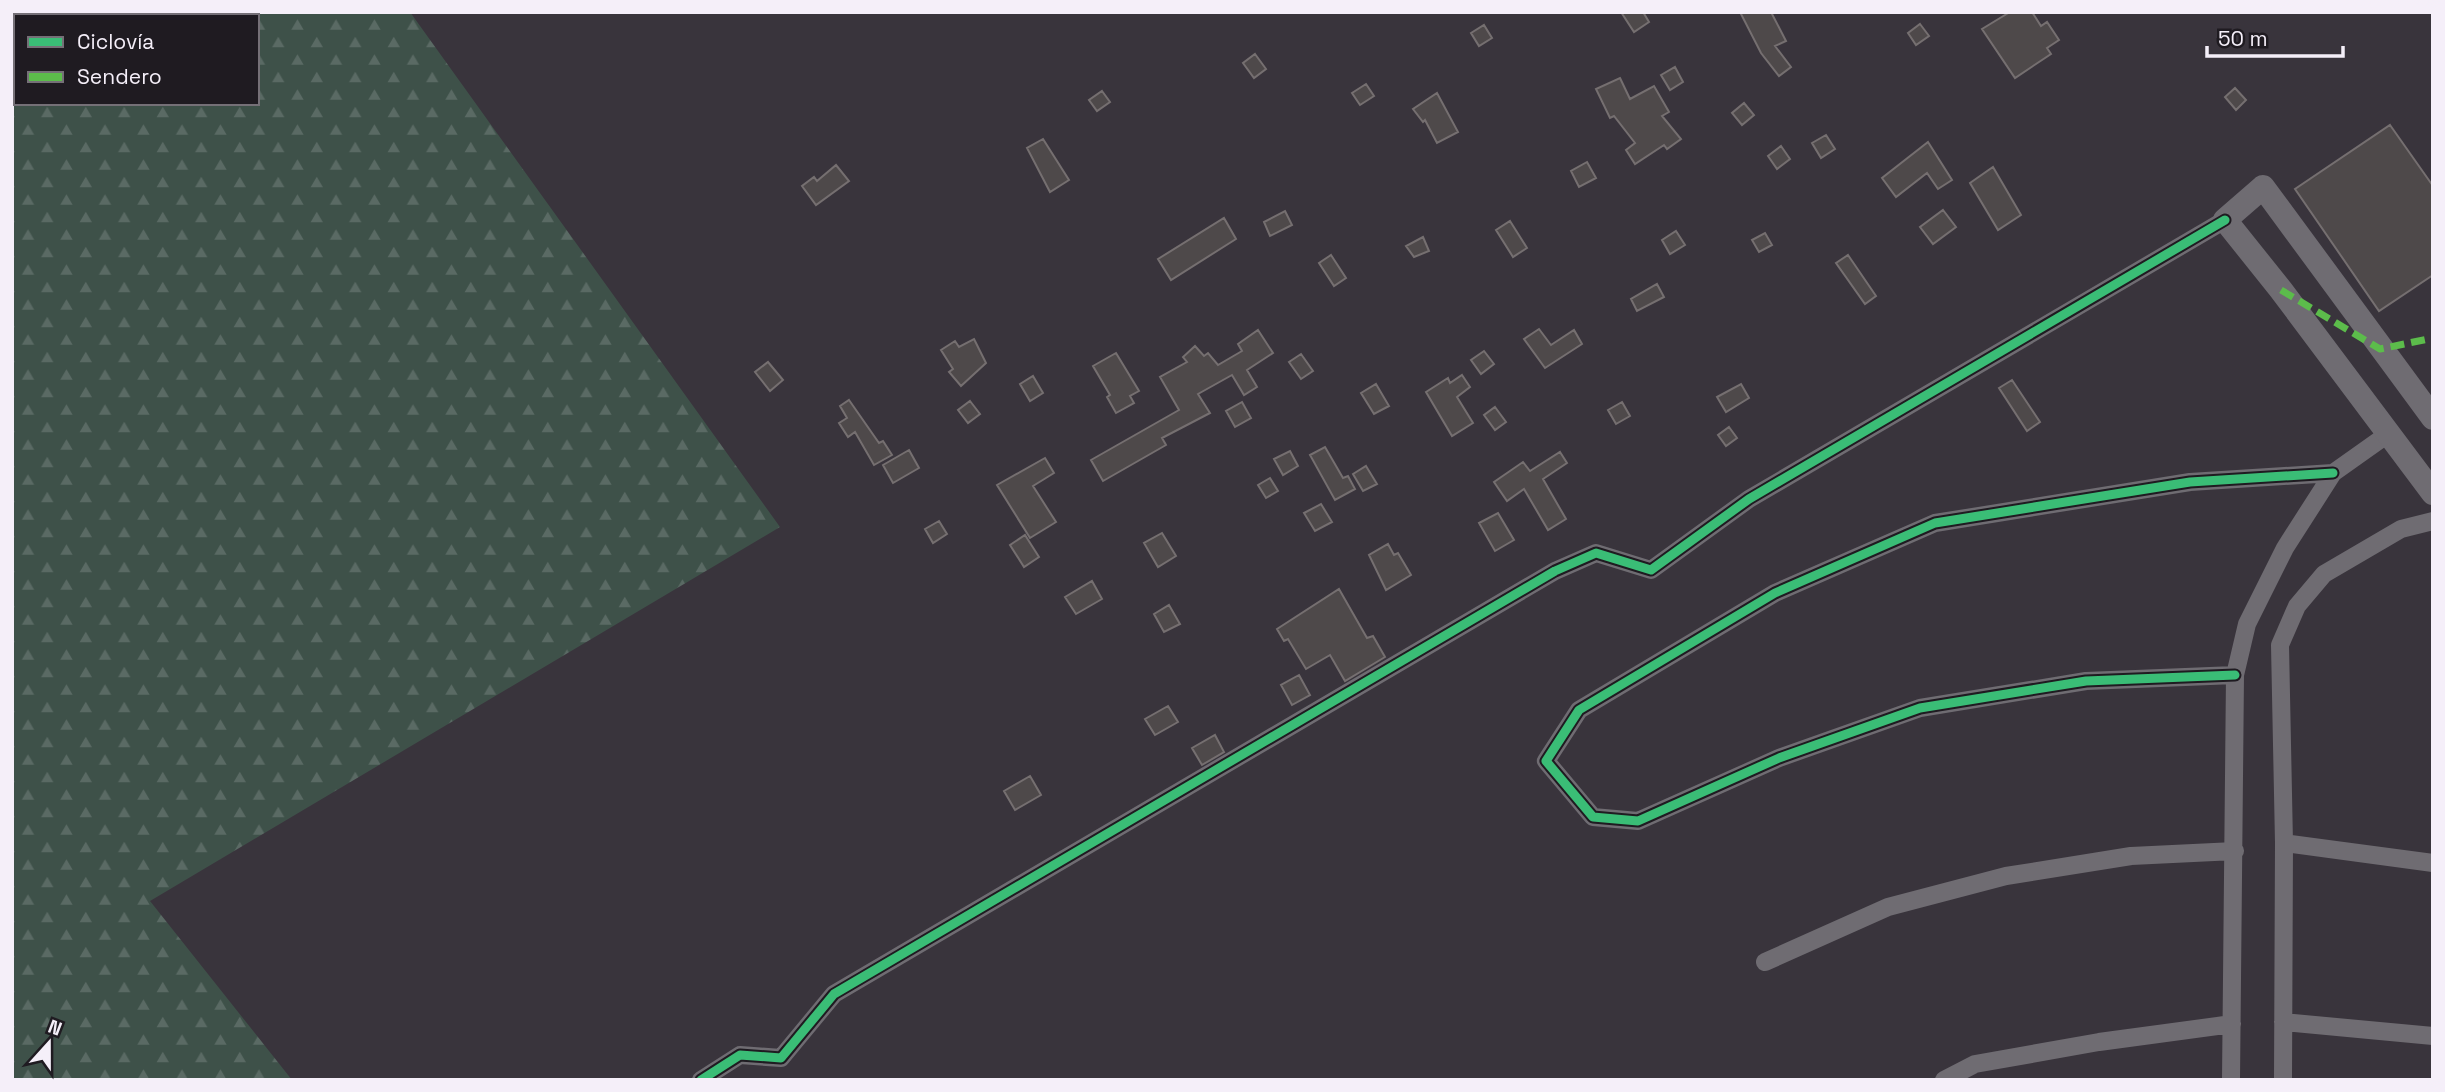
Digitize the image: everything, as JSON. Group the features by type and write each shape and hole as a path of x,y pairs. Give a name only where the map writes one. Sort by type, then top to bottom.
{"main road":[{"path":"2433,418 2263,187 2225,220 2281,290 2433,493"}],"street":[{"path":"701,1080 740,1055 781,1058 834,994 1555,571 1596,553 1651,570 1749,499 1847,439 2225,220"},
{"path":"2231,1080 2235,675 2247,624 2285,548 2333,472 2388,434"},
{"path":"2235,675 2086,681 1920,708 1780,758 1638,821 1593,817 1546,761 1578,710 1775,593 1935,523 2190,482 2333,472"},
{"path":"2283,1080 2284,843 2280,645 2297,606 2324,574 2401,529 2433,521"},
{"path":"2284,843 2433,863"},
{"path":"1765,962 1888,907 2006,876 2132,856 2235,851"},
{"path":"2283,1022 2433,1036"},
{"path":"1944,1080 1975,1064 2099,1042 2232,1024"}],"green space":[{"path":"12,12 410,12 780,527 150,901 292,1080 12,1080"}],"building":[{"path":"1621,12 1643,12 1649,22 1634,32"},
{"path":"1740,12 1771,12 1786,41 1775,46 1791,67 1779,76 1761,53"},
{"path":"2010,12 2032,12 2041,26 2047,22 2059,40 2047,48 2051,54 2015,78 1982,29"},
{"path":"1920,24 1929,36 1916,45 1908,33"},
{"path":"1484,25 1492,38 1479,46 1471,33"},
{"path":"1255,54 1266,69 1254,78 1243,63"},
{"path":"1675,67 1683,82 1670,90 1661,75"},
{"path":"1620,78 1630,99 1654,86 1669,112 1662,116 1681,139 1667,149 1664,145 1635,164 1626,150 1635,143 1614,116 1610,118 1596,89"},
{"path":"1366,84 1374,96 1360,105 1352,93"},
{"path":"2235,88 2246,100 2236,110 2225,97"},
{"path":"1102,91 1110,102 1097,111 1089,100"},
{"path":"1437,93 1458,132 1437,143 1425,120 1423,122 1413,109"},
{"path":"1744,103 1754,115 1742,125 1732,113"},
{"path":"2390,125 2433,186 2433,275 2379,311 2295,189"},
{"path":"1826,135 1835,149 1821,158 1812,143"},
{"path":"1043,139 1069,180 1050,192 1027,148"},
{"path":"1928,142 1952,180 1938,189 1927,173 1896,197 1882,178"},
{"path":"1781,146 1790,159 1777,169 1768,156"},
{"path":"1587,162 1596,178 1579,187 1571,171"},
{"path":"836,165 849,181 816,205 802,186 814,177 817,181"},
{"path":"1993,167 2021,215 1998,230 1970,183"},
{"path":"1943,210 1956,227 1933,244 1920,227"},
{"path":"1285,211 1292,225 1270,236 1264,222"},
{"path":"1224,218 1236,239 1171,280 1158,259"},
{"path":"1510,221 1527,248 1513,257 1496,230"},
{"path":"1676,231 1685,245 1670,254 1662,240"},
{"path":"1765,233 1772,245 1759,252 1752,240"},
{"path":"1423,237 1429,251 1414,257 1406,246"},
{"path":"1331,255 1346,278 1334,286 1319,263"},
{"path":"1848,255 1876,296 1865,304 1836,263"},
{"path":"1657,284 1664,297 1637,311 1631,299"},
{"path":"1539,329 1551,345 1574,330 1582,344 1545,368 1524,339"},
{"path":"1258,330 1273,353 1247,370 1257,387 1244,395 1232,375 1198,394 1210,413 1162,438 1166,445 1103,481 1091,460 1179,410 1160,377 1187,362 1183,357 1195,346 1204,356 1208,353 1218,365 1242,351 1238,344"},
{"path":"974,339 986,363 961,386 949,372 953,369 941,350 955,341 959,347"},
{"path":"1484,351 1494,364 1481,374 1471,360"},
{"path":"1116,353 1139,391 1130,396 1134,403 1116,413 1107,397 1110,395 1093,366"},
{"path":"1301,354 1313,371 1301,379 1289,362"},
{"path":"768,362 783,380 770,391 755,372"},
{"path":"1462,375 1470,387 1457,397 1473,423 1452,436 1426,392 1448,378 1450,383"},
{"path":"1033,376 1043,393 1030,401 1020,384"},
{"path":"2012,380 2040,422 2027,431 1999,388"},
{"path":"1376,384 1389,406 1374,414 1361,393"},
{"path":"1741,384 1749,398 1726,412 1717,397"},
{"path":"849,400 879,443 883,441 892,455 874,465 855,432 848,437 839,423 847,418 840,406"},
{"path":"970,401 980,414 968,423 958,410"},
{"path":"1242,402 1251,418 1235,427 1226,411"},
{"path":"1622,402 1630,416 1616,424 1608,410"},
{"path":"1495,407 1506,422 1495,430 1484,415"},
{"path":"1729,427 1737,438 1726,446 1718,435"},
{"path":"1325,447 1343,478 1348,476 1355,489 1335,500 1310,455"},
{"path":"909,450 919,468 893,483 883,465"},
{"path":"1290,451 1298,466 1283,475 1274,459"},
{"path":"1560,452 1567,463 1543,479 1566,519 1548,530 1524,489 1507,501 1494,482 1523,462 1530,471"},
{"path":"1045,458 1054,473 1033,486 1056,522 1030,538 997,485"},
{"path":"1366,466 1377,484 1363,491 1353,474"},
{"path":"1270,478 1278,491 1266,498 1258,485"},
{"path":"1321,504 1332,522 1315,531 1304,513"},
{"path":"1498,513 1514,540 1495,551 1479,523"},
{"path":"939,521 947,534 933,543 925,529"},
{"path":"1162,533 1176,556 1158,567 1144,543"},
{"path":"1025,535 1039,557 1024,567 1010,545"},
{"path":"1388,544 1394,555 1398,553 1411,575 1386,590 1369,555"},
{"path":"1092,581 1102,599 1076,614 1065,597"},
{"path":"1339,589 1367,638 1373,636 1385,657 1345,681 1330,655 1306,669 1288,639 1284,641 1277,629"},
{"path":"1169,605 1180,624 1164,632 1154,614"},
{"path":"1299,675 1310,695 1292,705 1281,685"},
{"path":"1168,706 1178,722 1155,735 1145,719"},
{"path":"1215,735 1224,752 1202,765 1192,748"},
{"path":"1030,776 1041,795 1015,810 1004,791"}],"marked path":[{"path":"2281,290 2380,349 2433,338"}],"cycle path":[{"path":"701,1080 740,1055 781,1058 834,994 1555,571 1596,553 1651,570 1749,499 2225,220"},
{"path":"2235,675 2086,681 1920,708 1779,758 1638,821 1593,817 1546,761 1579,710 1775,593 1935,523 2190,482 2333,473"}]}
